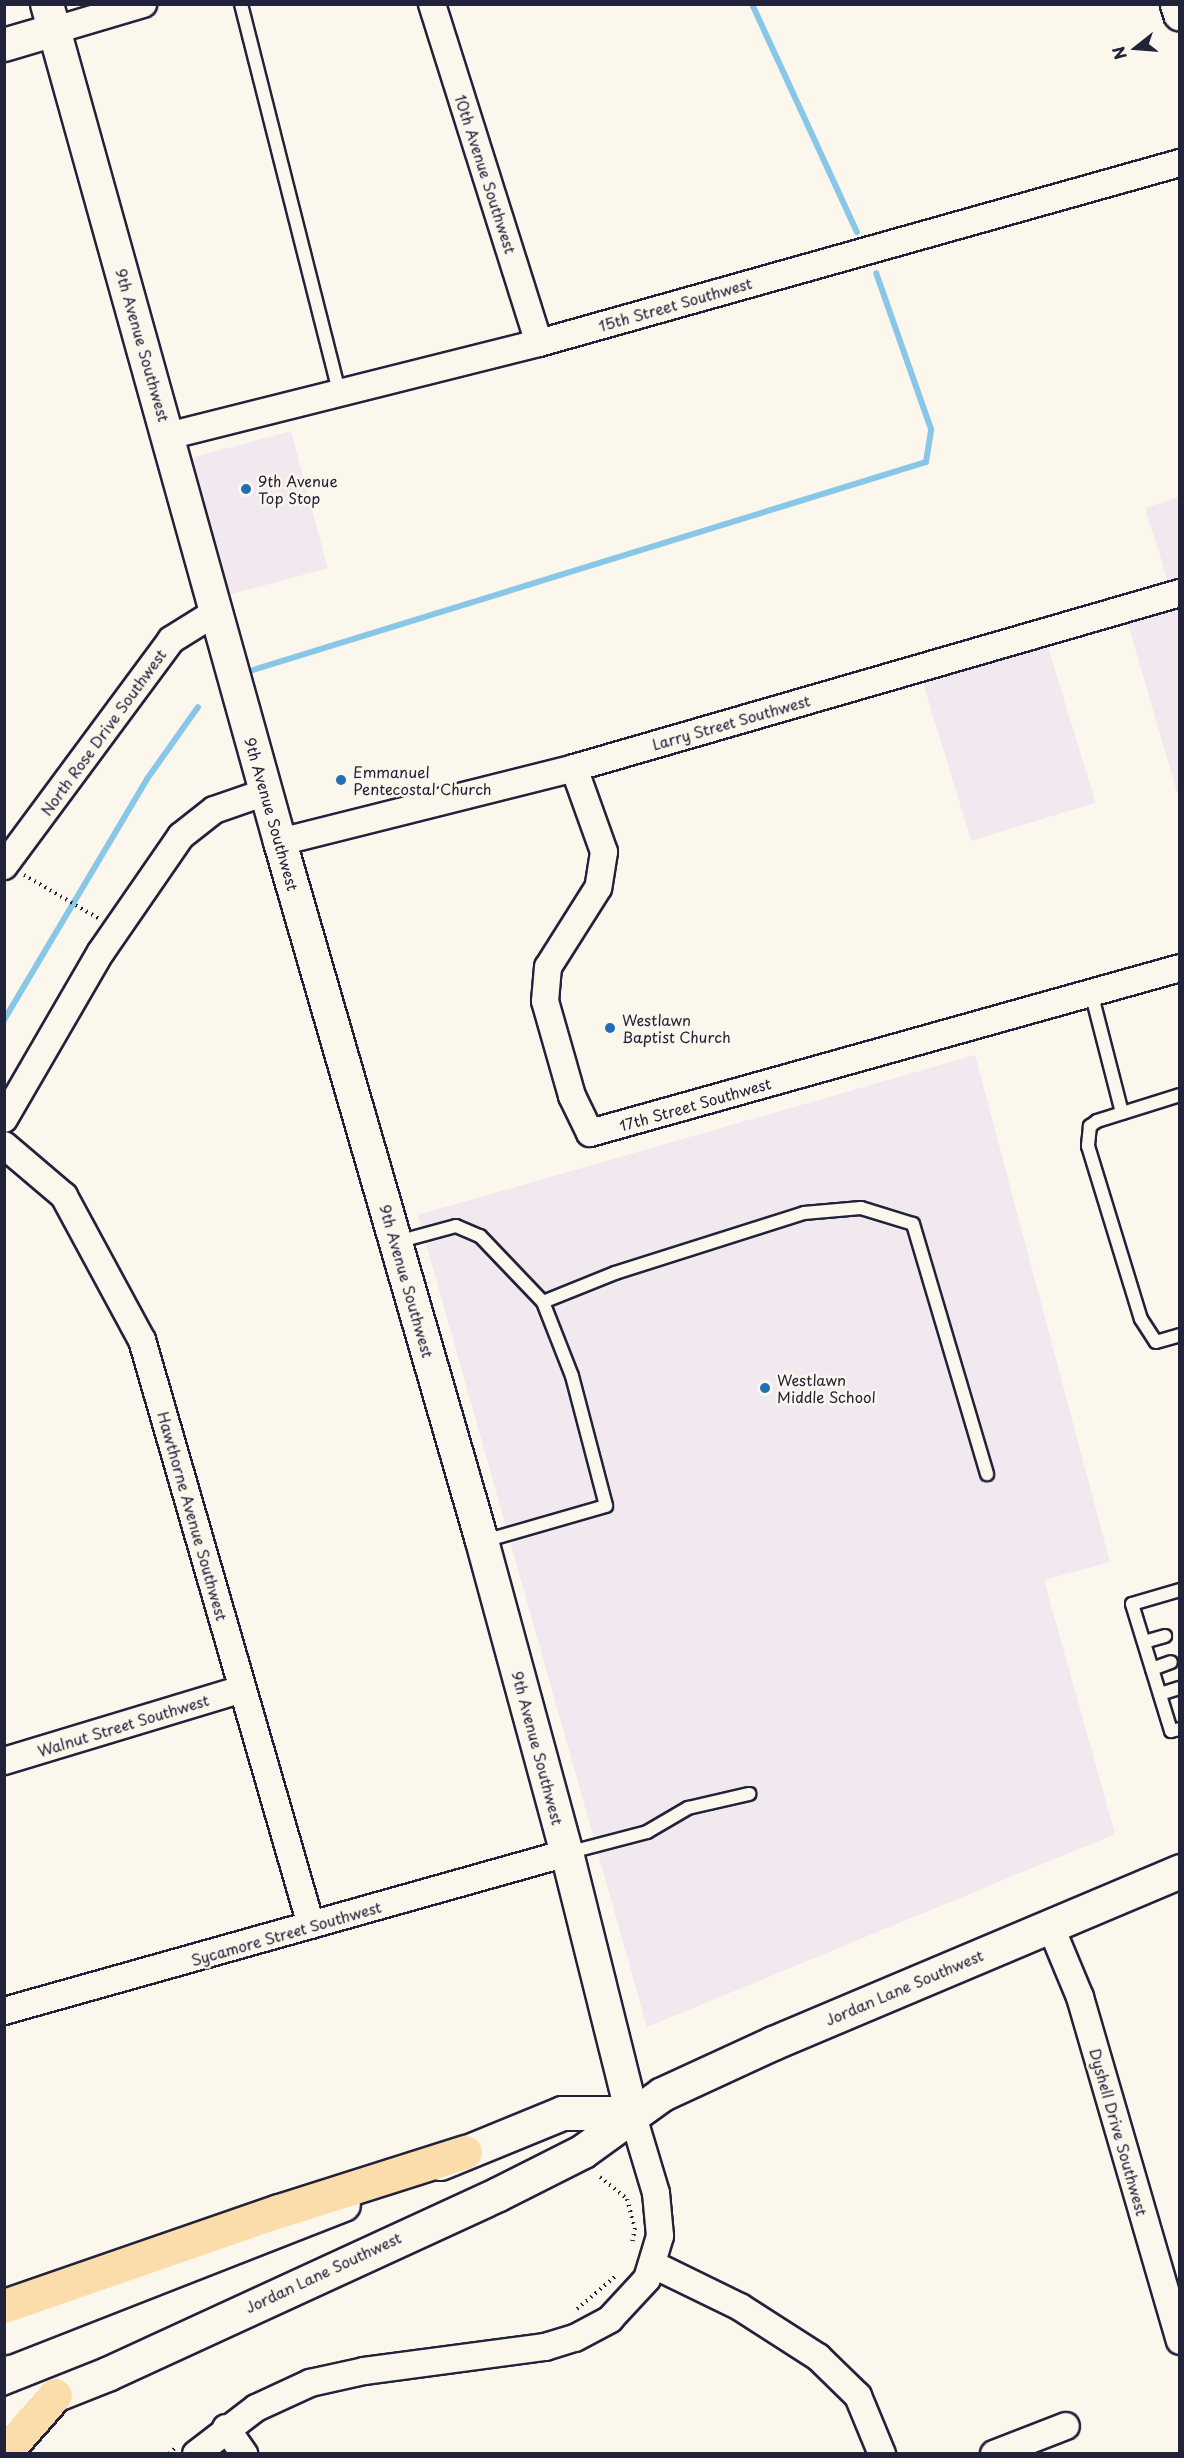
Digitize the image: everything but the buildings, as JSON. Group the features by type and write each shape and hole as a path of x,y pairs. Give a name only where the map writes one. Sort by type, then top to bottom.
{"main road":[{"path":"1177,4 1179,14"},
{"name":"Jordan Lane Southwest","path":"4,2415 55,2395 498,2194 583,2151 632,2113 662,2094 773,2043 1179,1871"},
{"path":"4,2337 291,2226 562,2113 632,2113"},
{"path":"4,2306 279,2211 465,2152"},
{"path":"4,2453 55,2395"}],"street":[{"path":"4,45 51,17 143,4"},
{"name":"10th Avenue Southwest","path":"432,4 539,343"},
{"name":"9th Avenue Southwest","path":"51,17 280,842 482,1541 567,1853 632,2113 660,2211 660,2236 654,2265"},
{"name":"15th Street Southwest","path":"168,436 339,391 539,343 1179,163"},
{"name":"Larry Street Southwest","path":"280,842 574,768 1179,593"},
{"name":"North Rose Drive Southwest","path":"5,865 171,640 216,612"},
{"name":"17th Street Southwest","path":"574,768 604,852 598,888 548,967 545,1001 572,1096 590,1133 1179,968"},
{"path":"4,1119 101,952 182,836 214,810 266,792"},
{"name":"Hawthorne Avenue Southwest","path":"4,1145 64,1196 142,1340 310,1925"},
{"name":"Walnut Street Southwest","path":"4,1761 242,1689"},
{"name":"Sycamore Street Southwest","path":"4,2011 567,1853"},
{"name":"Dyshell Drive Southwest","path":"1050,1925 1080,1997 1179,2341"},
{"path":"187,2449 277,2397 319,2380 544,2347 575,2338 624,2307 654,2265 740,2307 818,2357 858,2396 882,2454"},
{"path":"994,2454 1066,2426"},
{"path":"226,2428 244,2454"}],"lane":[{"path":"241,4 339,391"},
{"path":"1091,992 1122,1113"},
{"path":"1179,1095 1090,1126 1089,1153 1141,1319 1156,1342 1179,1335"},
{"path":"543,1302 615,1273 804,1213 861,1208 913,1224 987,1474"},
{"path":"396,1242 462,1227 493,1248 543,1302 572,1377 606,1506 482,1541"},
{"path":"1179,1590 1132,1604 1171,1731 1179,1729"},
{"path":"1144,1642 1165,1636"},
{"path":"1152,1669 1171,1662"},
{"path":"1160,1694 1179,1688"},
{"path":"567,1853 647,1832 688,1808 749,1794"}],"path":[{"path":"5,865 86,910"},
{"path":"600,2177 627,2199 635,2228 631,2247"},
{"path":"569,2315 619,2273"},
{"path":"169,2454 187,2449"}],"shaded area":[{"path":"291,431 328,568 224,596 188,459"},
{"path":"1179,497 1179,578 1168,581 1145,508"},
{"path":"1179,605 1179,791 1177,792 1126,617"},
{"path":"1047,644 1096,803 971,841 923,682"},
{"name":"Westlawn Middle School","path":"975,1055 1110,1562 1044,1580 1115,1834 647,2027 418,1215"}],"waterway":[{"path":"752,4 857,232"},
{"path":"253,670 926,462 931,429 876,273"},
{"path":"4,1020 147,779 198,707"}],"place":[{"name":"9th Avenue Top Stop","path":"246,489"},
{"name":"Emmanuel Pentecostal Church","path":"341,780"},
{"name":"Westlawn Baptist Church","path":"610,1028"},
{"name":"Westlawn Middle School","path":"765,1388"}]}
